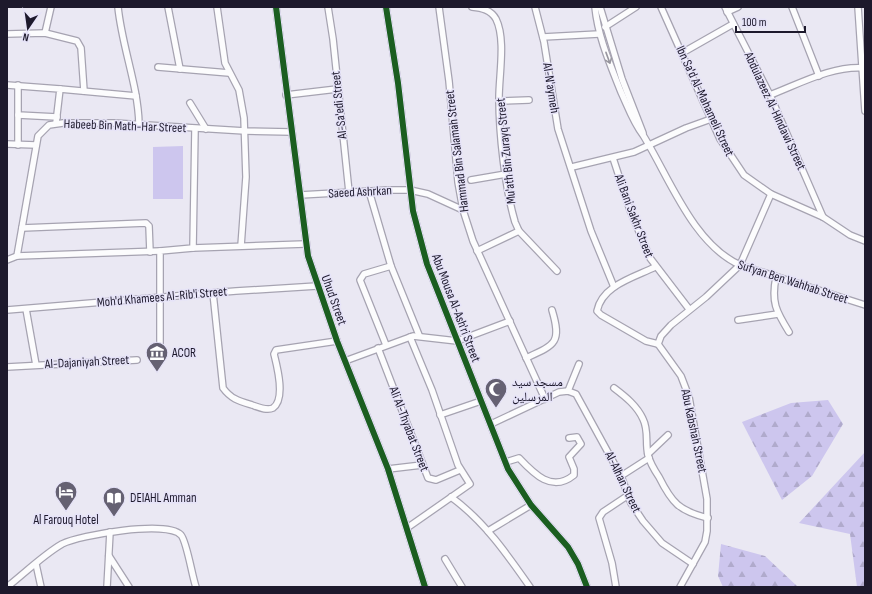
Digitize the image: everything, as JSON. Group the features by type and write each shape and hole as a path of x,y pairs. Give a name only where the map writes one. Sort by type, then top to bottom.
{"street":[{"path":"45,33 51,7"},
{"path":"118,7 136,96 139,124"},
{"path":"168,7 180,68"},
{"path":"217,7 225,62 229,72 236,81 239,90 245,131 246,177 241,246"},
{"name":"Uhud Street","path":"276,7 305,244 317,286 337,341 388,469 426,587"},
{"name":"Al-Sa'edi Street","path":"328,7 331,18"},
{"name":"Al-Sa'edi Street","path":"332,7 331,18 337,89 348,192"},
{"name":"Abu Mousa Al-Ash'ri Street","path":"386,7 398,84 410,190 417,228 425,257 457,341 513,478 531,505 568,547 578,564 587,587"},
{"name":"Hammad Bin Salamah Street","path":"439,7 449,81 458,182 463,210 477,251 545,399"},
{"name":"Mu'ath Bin Zurayq Street","path":"472,7 490,12 497,22 500,37 499,102 506,174 514,218 519,231 556,271"},
{"name":"Al-N'aymeh","path":"535,7 542,37 554,114 591,231 614,287"},
{"name":"Sufyan Ben Wahhab Street","path":"595,7 599,34 630,113 635,124 644,135"},
{"name":"Sufyan Ben Wahhab Street","path":"600,7 605,27 644,135 697,227 717,250 731,261 740,265 865,305"},
{"path":"605,27 636,7"},
{"name":"Ibn Sa'd Al-Mahameli Street","path":"661,7 711,119 735,164 752,182 771,194 823,217 850,235 865,242"},
{"path":"726,9 738,7"},
{"path":"792,7 819,76"},
{"path":"858,7 864,68 865,111"},
{"name":"Abdulazeez Al-Hindawi Street","path":"726,9 732,24 770,95 823,217"},
{"path":"682,53 732,24"},
{"path":"7,34 45,33 74,39 79,44 84,91"},
{"path":"542,37 599,34"},
{"path":"158,67 229,72"},
{"path":"770,95 819,76 853,68 864,68"},
{"path":"7,85 136,96"},
{"path":"18,85 18,145"},
{"path":"18,115 56,120 60,89"},
{"path":"286,95 337,89"},
{"path":"499,102 529,100"},
{"path":"190,103 206,129"},
{"path":"572,167 613,158 649,145 711,119"},
{"name":"Habeeb Bin Math-Har Street","path":"17,256 36,146 40,132 56,120 139,124 194,129 291,132"},
{"path":"193,248 194,129"},
{"path":"7,144 36,146"},
{"name":"Ali Bani Sakhr Street","path":"613,158 631,214 655,267 690,309"},
{"path":"471,180 506,174"},
{"name":"Saeed Ashrkan","path":"300,195 410,190 428,194 463,210"},
{"path":"369,191 391,266 419,336"},
{"path":"655,267 614,287 602,298 597,309 598,313 646,341 658,344 659,339 666,330 740,265 771,194"},
{"path":"22,228 146,223 150,226 150,252"},
{"path":"477,251 519,231"},
{"path":"7,260 17,256 150,252 193,248 305,244"},
{"path":"160,251 160,354"},
{"path":"386,345 360,280 364,274 391,266"},
{"path":"776,277 774,300 778,314 790,332"},
{"name":"Moh'd Khamees Al-Rib'i Street","path":"7,310 317,286"},
{"path":"213,293 224,388 229,396 237,401 265,409 272,408 278,403 280,386 274,354 276,350 337,341"},
{"name":"Al-Dajaniyah Street","path":"26,309 36,365"},
{"path":"526,358 546,348 554,342 557,329 552,310"},
{"path":"738,320 778,314"},
{"path":"345,361 410,336 457,341 510,321"},
{"path":"407,528 469,486 469,483 460,470 410,336"},
{"name":"Abu Kabshah Street","path":"658,344 681,376 689,397 706,485 708,518 705,542 680,587"},
{"name":"Ali Al-Thyabat Street","path":"378,348 428,478 436,480 460,470"},
{"name":"Al-Dajaniyah Street","path":"7,367 137,360"},
{"path":"491,424 545,399 568,391 579,364"},
{"path":"614,388 629,399 644,420 647,428 648,456 674,503 686,512 708,518"},
{"name":"Al-Alhan Street","path":"568,391 574,392 579,398 621,476 627,496 643,521 654,535 693,564"},
{"path":"440,415 481,401"},
{"path":"621,476 648,456 668,435"},
{"path":"506,462 519,458 532,472 552,482 560,483 574,475 575,470 569,456 581,444 577,437 569,438"},
{"path":"388,469 422,465"},
{"path":"616,587 612,563 599,518 601,514 627,496"},
{"path":"451,497 474,516 488,531 530,587"},
{"path":"488,531 531,505"},
{"path":"7,587 61,545 68,542 110,532 166,529 180,534 185,544 196,587"},
{"path":"107,587 110,532"},
{"path":"109,556 129,587"},
{"path":"445,559 462,587"},
{"path":"36,564 41,587"}],"green space":[{"path":"183,146 183,199 153,199 153,147"},
{"path":"828,400 843,424 812,476 782,500 742,422 791,403"},
{"path":"865,452 865,587 857,587 850,534 799,523"},
{"path":"721,544 765,556 798,587 723,587 718,576"}],"cycle path":[{"path":"276,7 308,256 337,341 388,469 425,587"},
{"path":"386,7 398,83 413,211 427,264 508,469 531,505 568,547 578,564 587,587"}],"place":[{"name":"ACOR","path":"157,372"},
{"name":"مسجد سيد المرسلين","path":"496,408"},
{"name":"Al Farouq Hotel","path":"66,512"},
{"name":"DEIAHL Amman","path":"114,518"}]}
